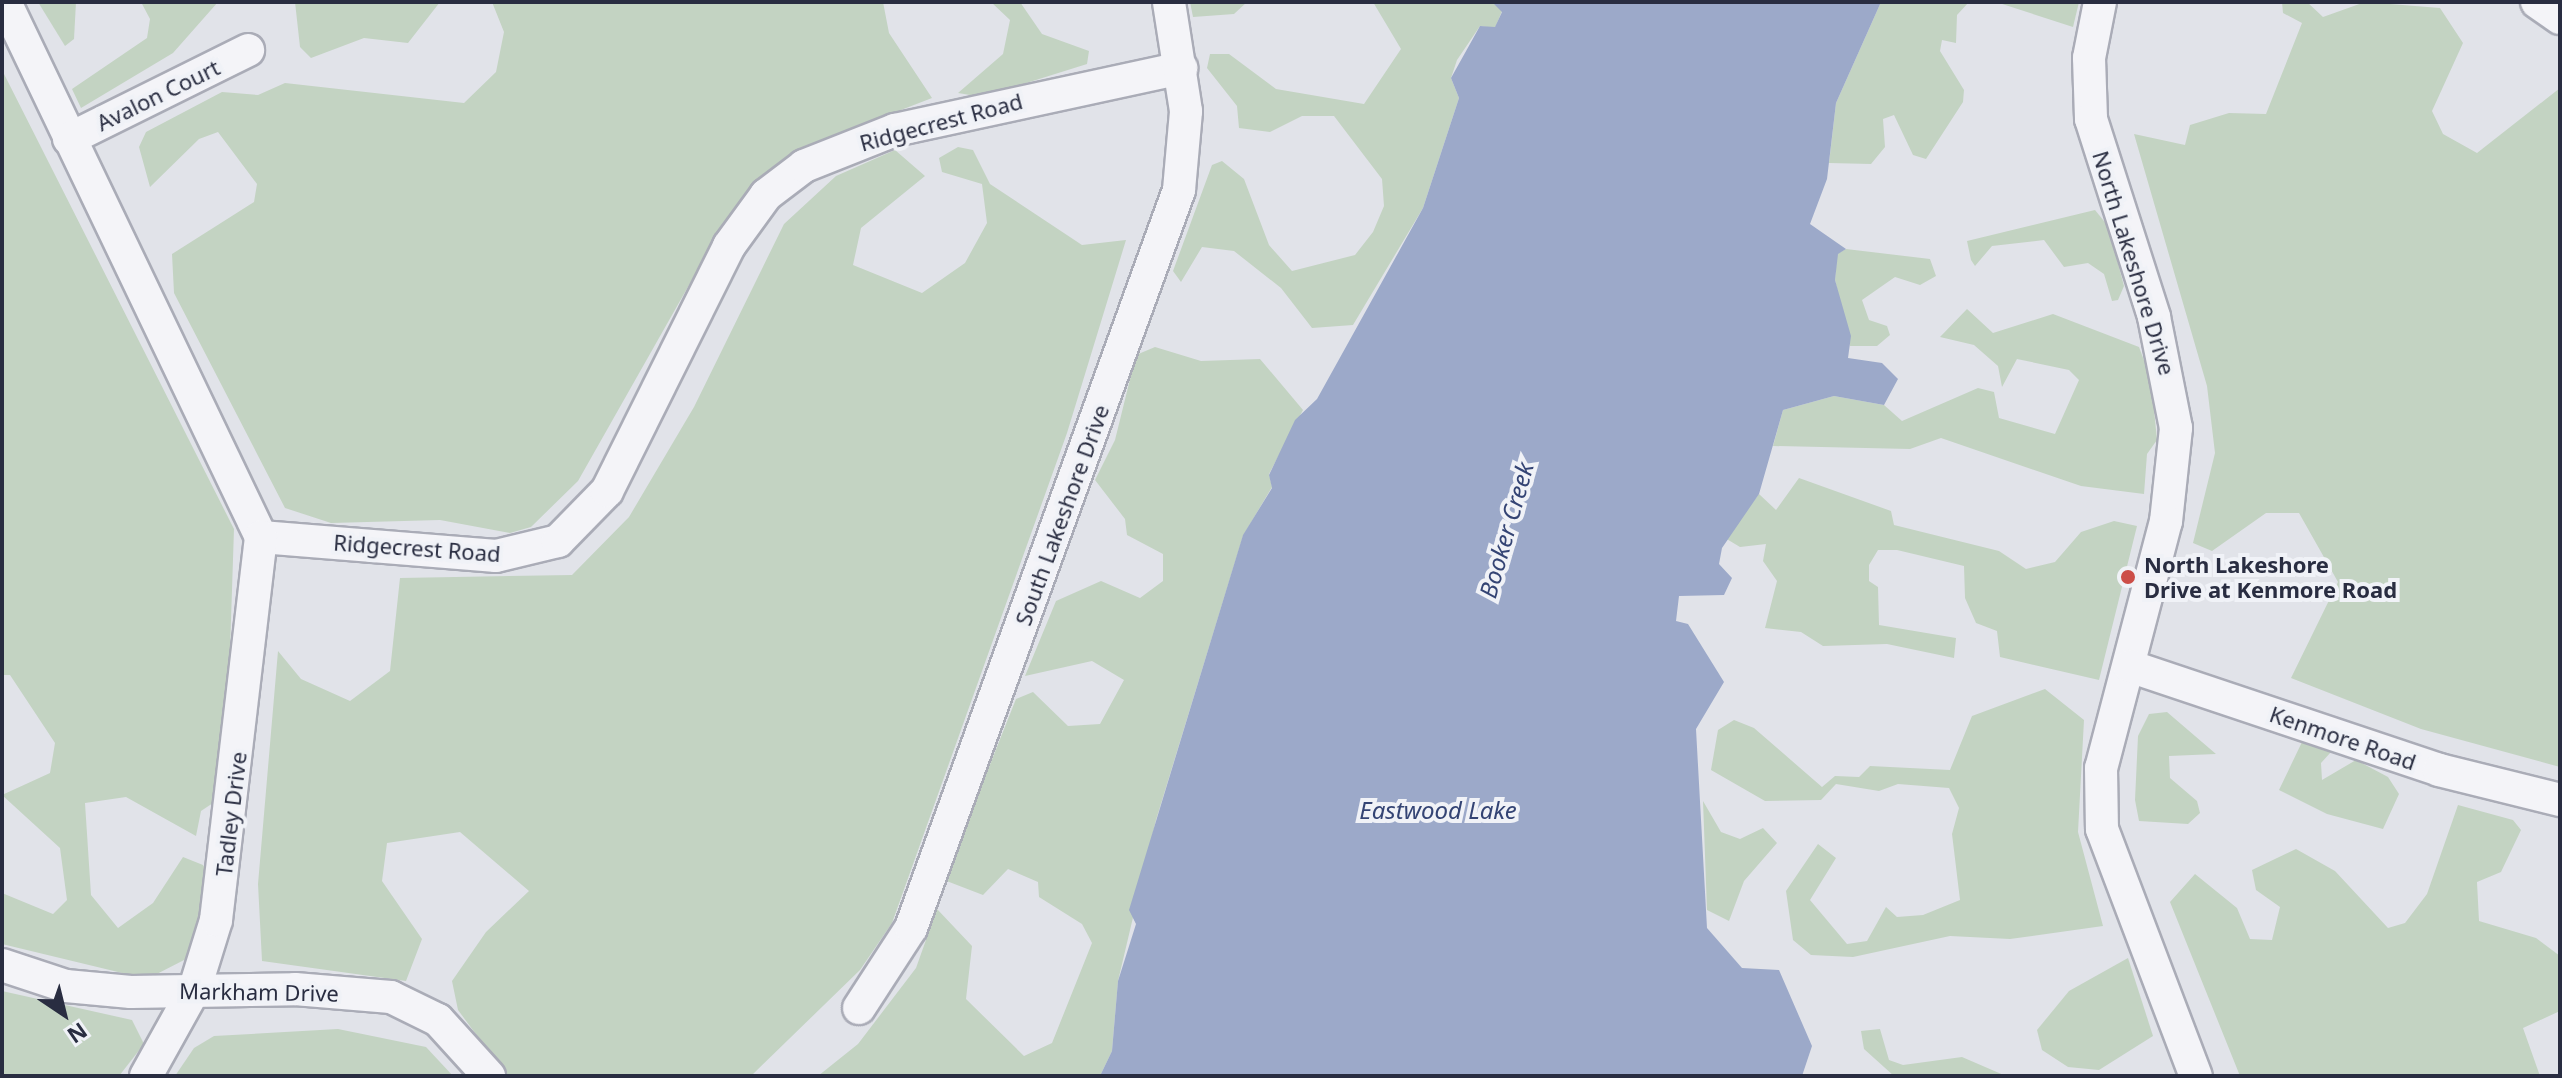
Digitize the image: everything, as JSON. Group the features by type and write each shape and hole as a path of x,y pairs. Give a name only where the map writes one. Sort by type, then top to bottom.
{"street":[{"path":"5,2 261,537"},
{"name":"South Lakeshore Drive","path":"859,1008 911,928 1157,260 1186,150 1181,68 1169,2"},
{"name":"North Lakeshore Drive","path":"2100,2 2089,58 2091,119 2154,317 2176,428 2166,521 2101,768 2102,829 2196,1076"},
{"path":"2537,2 2560,18"},
{"name":"Avalon Court","path":"69,139 248,50"},
{"name":"Ridgecrest Road","path":"261,537 496,556 558,541 607,491 729,246 775,188 804,166 895,130 1181,68"},
{"name":"Tadley Drive","path":"146,1076 195,988 231,833 261,537"},
{"name":"Kenmore Road","path":"2129,666 2439,770 2560,800"},
{"name":"Markham Drive","path":"2,965 66,986 391,997 438,1020 489,1076"}],"green space":[{"path":"38,2 76,2 74,39 65,46"},
{"path":"141,2 218,2 173,53 81,108 72,89 147,38 150,19"},
{"path":"295,2 440,2 408,43 364,38 311,58 300,47"},
{"path":"492,2 883,2 889,33 932,98 813,144 755,186 706,255 578,481 531,527 510,533 440,520 331,523 285,508 174,293 172,254 254,202 257,184 218,132 199,139 150,187 139,147 146,132 222,92 258,95 285,83 464,103 496,72 504,32"},
{"path":"991,2 1020,2 1042,34 1089,51 1087,64 982,97 958,93 1003,54 1010,20"},
{"path":"1190,2 1247,2 1234,14 1193,17"},
{"path":"1373,2 1492,2 1502,11 1495,28 1480,26 1457,60 1451,78 1459,98 1423,208 1353,325 1312,328 1281,288 1234,251 1202,247 1181,282 1173,271 1212,165 1222,161 1244,179 1269,245 1292,271 1355,255 1373,232 1384,206 1382,179 1334,116 1302,116 1270,132 1239,128 1237,106 1207,68 1210,54 1229,54 1276,89 1364,104 1401,49"},
{"path":"1881,2 1969,2 1957,15 1956,43 1942,40 1940,51 1964,90 1963,102 1926,159 1913,155 1894,115 1883,119 1885,147 1871,164 1829,163 1836,103"},
{"path":"1996,2 2079,2 2073,27"},
{"path":"2282,2 2307,2 2323,17 2365,2 2440,8 2463,43 2432,111 2443,134 2477,153 2560,88 2560,767 2421,729 2291,678 2338,582 2299,513 2266,513 2212,551 2193,543 2215,453 2207,386 2134,134 2185,145 2190,125 2229,113 2266,114 2302,23 2283,13"},
{"path":"2,70 234,529 228,711 213,803 201,811 196,836 126,797 85,803 91,895 118,928 153,903 183,857 203,865 211,878 188,958 147,979 2,944 2,893 53,914 67,900 60,848 2,795 50,773 55,743 10,675 2,675"},
{"path":"958,147 973,150 990,184 1082,245 1126,240 1067,433 892,923 860,970 751,1076 507,1076 458,1010 452,981 486,932 529,891 460,832 387,843 382,881 422,939 406,981 262,961 258,884 278,651 301,679 350,701 390,671 400,578 572,575 629,517 694,407 784,224 836,176 895,150 925,176 861,228 853,265 922,293 965,263 987,223 982,184 942,172 939,158"},
{"path":"2095,210 2108,226 2124,286 2118,300 2112,301 2104,274 2088,263 2064,267 2044,240 1992,246 1975,266 1971,260 1967,241"},
{"path":"1846,249 1930,259 1936,276 1920,285 1895,277 1862,300 1869,320 1887,326 1890,335 1877,346 1850,346 1835,280 1837,254"},
{"path":"1967,309 1993,333 2053,314 2139,347 2151,379 2157,440 2147,454 2144,494 2081,486 1941,438 1910,449 1773,446 1783,410 1834,396 1884,405 1902,421 1978,388 1994,392 1999,418 2055,434 2079,380 2069,370 2017,359 2002,387 1998,366 1974,345 1940,337"},
{"path":"1155,347 1201,361 1260,359 1303,410 1269,474 1272,487 1243,536 1156,820 1118,981 1112,1051 1100,1076 818,1076 858,1044 916,968 937,909 972,946 966,999 1024,1056 1052,1043 1092,943 1082,924 1039,897 1038,882 1008,869 983,895 944,880 1016,699 1033,692 1068,726 1100,724 1124,680 1092,661 1025,676 1056,601 1101,581 1140,598 1163,581 1163,554 1127,535 1125,519 1095,480 1115,440 1136,355"},
{"path":"1799,478 1891,511 1894,525 1999,551 2026,569 2055,562 2081,532 2114,521 2137,526 2099,680 2000,657 1997,631 1976,623 1965,598 1964,566 1897,550 1878,550 1869,565 1869,581 1878,587 1879,625 1956,638 1954,658 1887,644 1823,646 1801,632 1765,628 1777,581 1763,561 1766,544 1740,547 1725,538 1759,494 1776,510"},
{"path":"2045,689 2084,720 2078,832 2103,926 2010,939 1950,936 1853,957 1811,955 1793,940 1786,891 1818,844 1836,858 1810,900 1847,944 1867,941 1886,907 1897,917 1923,915 1960,900 1952,834 1959,808 1949,788 1898,784 1879,791 1836,784 1821,800 1765,801 1711,770 1718,730 1734,720 1754,728 1822,787 1835,776 1859,777 1870,766 1950,770 1972,716"},
{"path":"2167,712 2216,754 2169,756 2170,778 2197,801 2200,813 2188,824 2139,821 2135,800 2138,736 2149,714"},
{"path":"2302,742 2331,752 2321,763 2322,780 2356,760 2388,777 2399,794 2383,829 2327,814 2279,790"},
{"path":"1703,801 1721,832 1740,839 1763,828 1777,843 1744,881 1729,921 1707,910"},
{"path":"2458,805 2513,820 2521,830 2501,872 2477,882 2479,921 2536,938 2560,956 2560,1011 2523,1028 2540,1076 2240,1076 2170,902 2195,874 2237,908 2250,939 2272,940 2280,907 2256,890 2252,870 2296,849 2335,871 2388,928 2405,923 2427,894"},
{"path":"2128,958 2153,1036 2099,1070 2068,1067 2042,1050 2037,1030 2069,991"},
{"path":"2,991 132,1020 144,1044 119,1076 2,1076"},
{"path":"338,1029 426,1047 453,1076 175,1076 194,1048 214,1036"},
{"path":"1880,1029 1889,1060 1903,1065 1962,1057 2006,1076 1894,1076 1864,1049 1861,1031"}],"water":[{"name":"Eastwood Lake","path":"1492,2 1881,2 1836,103 1827,179 1810,224 1846,249 1838,254 1835,280 1851,336 1848,358 1882,363 1898,379 1884,405 1834,396 1783,410 1759,494 1722,548 1719,564 1732,578 1724,595 1679,596 1676,621 1688,624 1724,682 1696,729 1707,928 1742,968 1779,970 1812,1046 1802,1076 1100,1076 1112,1051 1118,981 1136,924 1129,910 1243,535 1272,488 1269,475 1295,420 1317,399 1423,208 1459,98 1451,78 1480,26 1495,27 1502,12"}],"place":[{"name":"North Lakeshore Drive at Kenmore Road","path":"2128,577"}],"water label":[{"name":"Booker Creek","path":"1506,530"}]}
